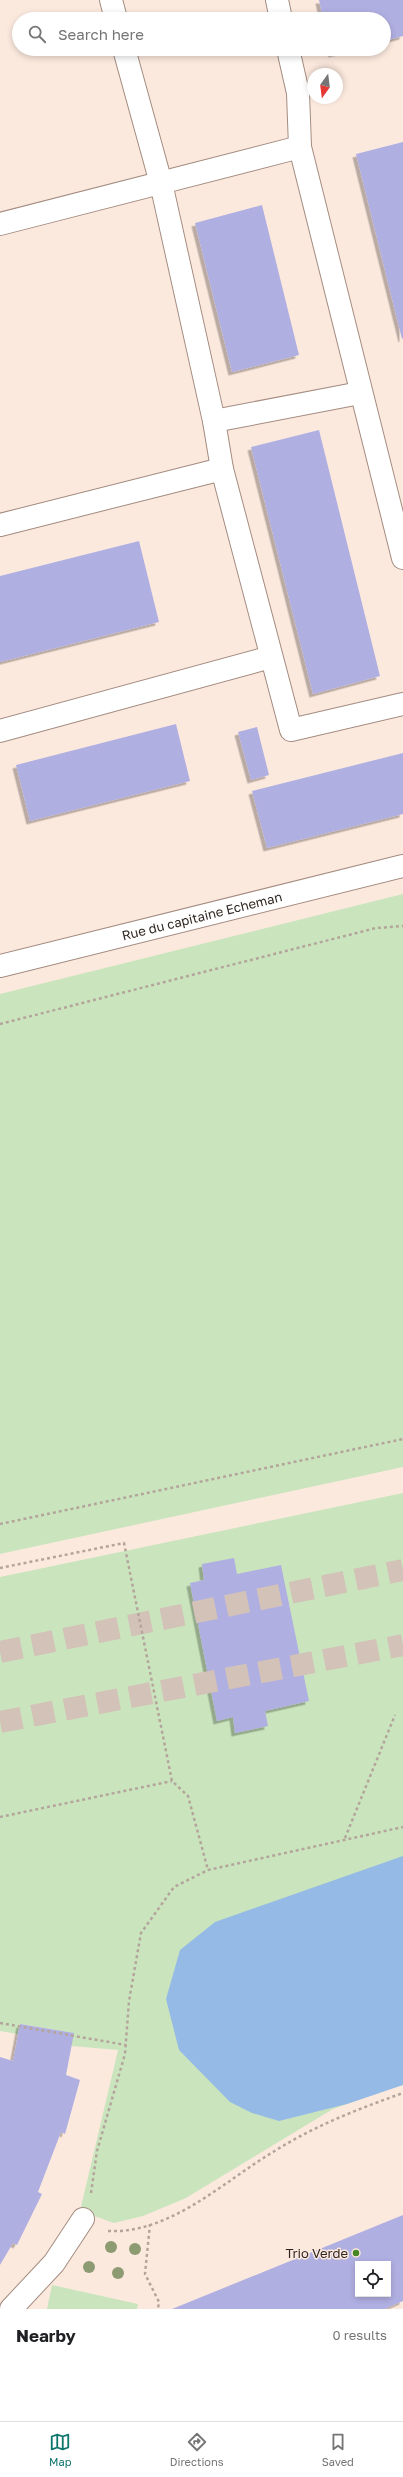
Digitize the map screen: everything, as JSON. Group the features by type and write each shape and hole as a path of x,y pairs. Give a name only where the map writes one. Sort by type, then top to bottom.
{"street":[{"path":"111,0 114,12"},
{"path":"277,0 280,12"},
{"path":"126,56 161,183 214,421 222,469 291,730 403,704"},
{"path":"290,56 298,93 300,147 360,393 403,558"},
{"path":"0,224 300,147"},
{"path":"214,421 360,393"},
{"path":"0,526 222,469"},
{"path":"0,731 271,657"},
{"name":"Rue du capitaine Echeman","path":"0,966 403,866"},
{"path":"11,2309 54,2263 79,2225"}],"path":[{"path":"0,1024 376,928 403,926"},
{"path":"0,1524 403,1439"},
{"path":"0,1568 124,1543 172,1781 188,1796 208,1870"},
{"path":"345,1839 395,1715"},
{"path":"0,1817 172,1781"},
{"path":"403,1828 345,1839 208,1870 174,1887 141,1933 129,2001 126,2045 97,2151 93,2189 79,2225 120,2232 150,2224 183,2210 273,2151 345,2113 403,2093"},
{"path":"0,2023 126,2045"},
{"path":"150,2224 145,2274 159,2302 158,2309"}],"green space":[{"path":"403,894 403,1467 0,1554 0,994"},
{"path":"403,1493 403,2084 333,2109 186,2198 143,2216 114,2223 80,2211 118,2050 71,2046 73,2033 20,2024 18,2034 0,2031 0,1577"},
{"path":"52,2285 138,2304 137,2309 47,2309"}],"water":[{"path":"403,1856 403,2085 347,2104 279,2121 252,2113 230,2102 179,2050 166,1999 180,1950 215,1922"}],"building":[{"path":"319,0 403,0 403,36 391,39 391,12 322,12"},
{"path":"403,142 403,338 402,339 356,154"},
{"path":"262,205 299,355 232,372 195,223"},
{"path":"319,430 380,676 313,694 251,447"},
{"path":"139,541 159,622 0,662 0,576"},
{"path":"176,724 190,781 30,821 16,765"},
{"path":"257,727 269,775 251,780 238,732"},
{"path":"403,753 403,814 267,848 252,791"},
{"path":"234,1558 237,1574 281,1565 309,1701 265,1711 268,1726 235,1733 233,1717 217,1721 190,1583 204,1580 202,1564"},
{"path":"20,2024 74,2033 66,2075 80,2080 65,2134 61,2132 38,2192 42,2194 17,2245 13,2243 0,2265 0,2057 13,2061"},
{"name":"Trio Verde","path":"403,2215 403,2301 385,2309 172,2309"}],"tunnel":[{"path":"0,1652 403,1570"},
{"path":"0,1722 403,1645"}],"place":[{"name":"Trio Verde","path":"356,2253"}]}
